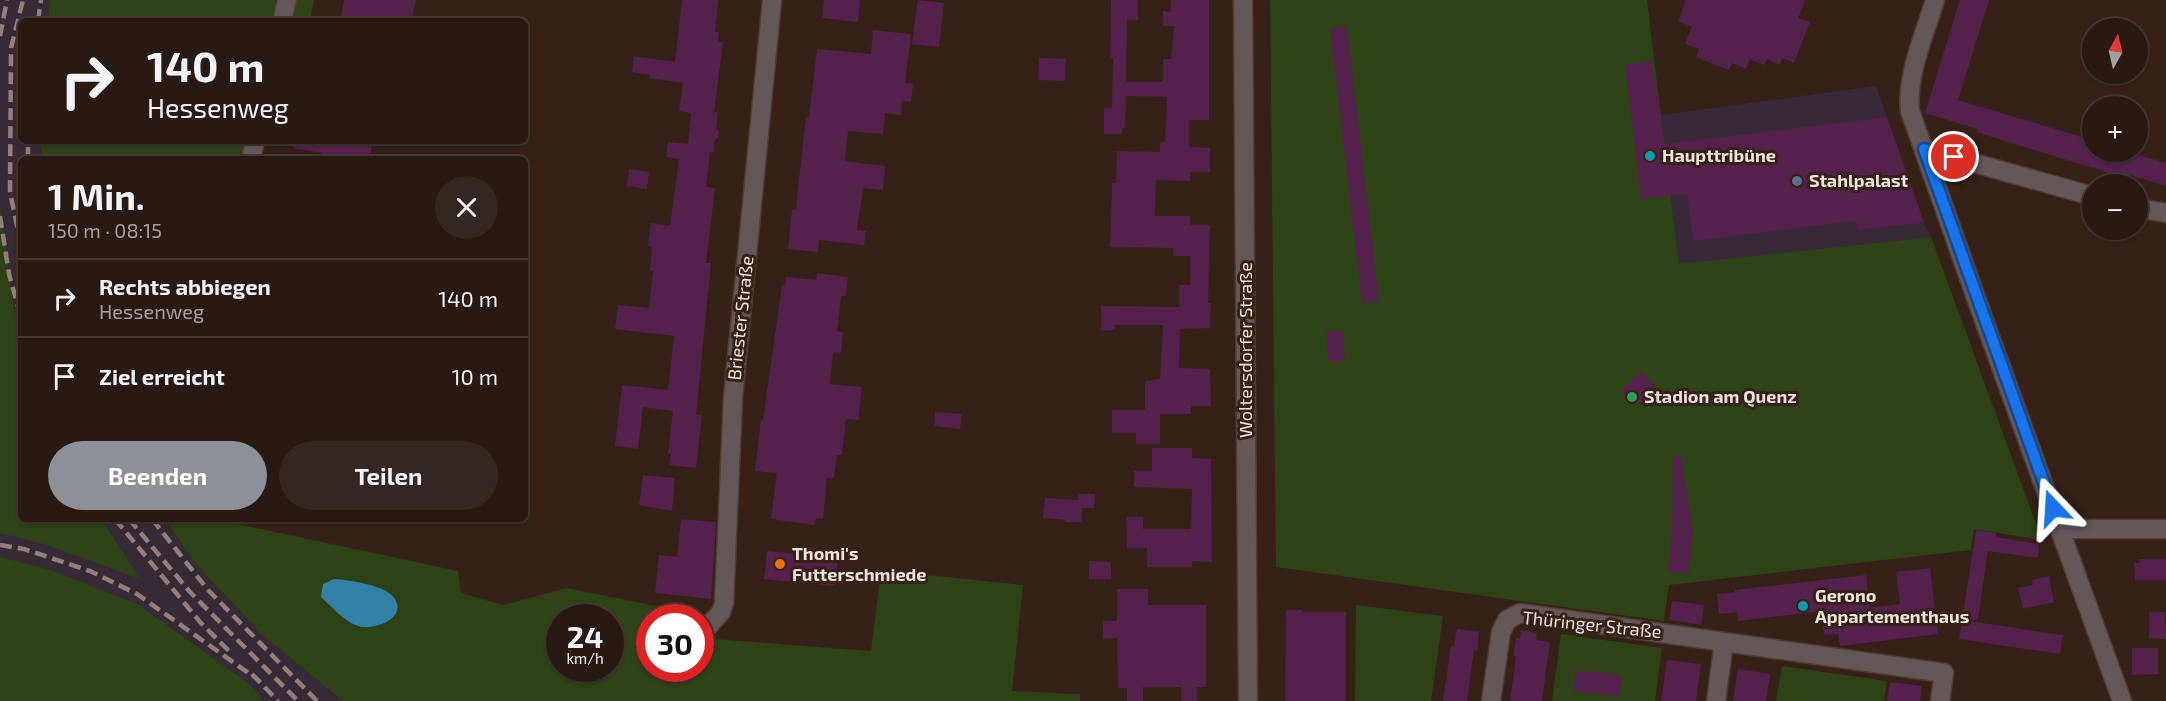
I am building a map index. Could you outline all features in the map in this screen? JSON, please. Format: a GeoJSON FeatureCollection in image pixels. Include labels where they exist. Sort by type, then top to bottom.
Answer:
{"type":"FeatureCollection","features":[{"type":"Feature","properties":{"kind":"street"},"geometry":{"type":"LineString","coordinates":[[283,18],[287,0]]}},
{"type":"Feature","properties":{"kind":"street","name":"Briester Straße"},"geometry":{"type":"LineString","coordinates":[[714,620],[721,612],[724,603],[734,398],[772,0]]}},
{"type":"Feature","properties":{"kind":"street","name":"Woltersdorfer Straße"},"geometry":{"type":"LineString","coordinates":[[1243,0],[1248,701]]}},
{"type":"Feature","properties":{"kind":"street"},"geometry":{"type":"LineString","coordinates":[[1935,0],[1911,83],[1910,111],[2122,701]]}},
{"type":"Feature","properties":{"kind":"street"},"geometry":{"type":"LineString","coordinates":[[1924,149],[2082,193]]}},
{"type":"Feature","properties":{"kind":"street"},"geometry":{"type":"LineString","coordinates":[[2148,210],[2166,213]]}},
{"type":"Feature","properties":{"kind":"street"},"geometry":{"type":"LineString","coordinates":[[2060,529],[2166,529]]}},
{"type":"Feature","properties":{"kind":"street","name":"Thüringer Straße"},"geometry":{"type":"LineString","coordinates":[[1491,701],[1501,633],[1508,620],[1520,613],[1944,673],[1940,701]]}},
{"type":"Feature","properties":{"kind":"street"},"geometry":{"type":"LineString","coordinates":[[1716,701],[1724,642]]}},
{"type":"Feature","properties":{"kind":"shaded area"},"geometry":{"type":"Polygon","coordinates":[[[0,0],[50,0],[48,18],[18,18],[18,144],[40,144],[42,156],[18,156],[18,522],[167,522],[195,563],[262,635],[343,701],[0,701],[0,0]]]}},
{"type":"Feature","properties":{"kind":"shaded area","name":"Stahlpalast"},"geometry":{"type":"Polygon","coordinates":[[[1876,86],[1923,222],[1931,237],[1679,265],[1661,115],[1876,86]]]}},
{"type":"Feature","properties":{"kind":"green space"},"geometry":{"type":"Polygon","coordinates":[[[50,0],[277,0],[273,18],[48,18],[50,0]]]}},
{"type":"Feature","properties":{"kind":"green space"},"geometry":{"type":"Polygon","coordinates":[[[293,0],[314,0],[311,18],[289,18],[293,0]]]}},
{"type":"Feature","properties":{"kind":"green space","name":"Stadion am Quenz"},"geometry":{"type":"Polygon","coordinates":[[[1270,0],[1647,0],[1679,264],[1931,237],[2042,540],[1974,529],[1971,550],[1669,585],[1664,621],[1276,567],[1270,0]]]}},
{"type":"Feature","properties":{"kind":"green space"},"geometry":{"type":"Polygon","coordinates":[[[40,144],[245,144],[243,156],[42,156],[40,144]]]}},
{"type":"Feature","properties":{"kind":"green space"},"geometry":{"type":"Polygon","coordinates":[[[0,205],[14,310],[18,322],[18,522],[103,522],[140,579],[44,544],[0,533],[0,205]]]}},
{"type":"Feature","properties":{"kind":"green space"},"geometry":{"type":"Polygon","coordinates":[[[167,522],[233,522],[458,571],[461,593],[503,605],[567,588],[646,604],[636,604],[636,682],[714,682],[714,639],[871,651],[881,570],[1023,585],[1012,691],[1080,694],[1080,701],[343,701],[262,635],[195,563],[167,522]]]}},
{"type":"Feature","properties":{"kind":"green space"},"geometry":{"type":"Polygon","coordinates":[[[0,557],[50,570],[137,604],[249,684],[263,701],[0,701],[0,557]]]}},
{"type":"Feature","properties":{"kind":"green space"},"geometry":{"type":"Polygon","coordinates":[[[1356,605],[1443,616],[1431,701],[1355,701],[1356,605]]]}},
{"type":"Feature","properties":{"kind":"green space"},"geometry":{"type":"Polygon","coordinates":[[[1561,634],[1662,648],[1655,701],[1552,701],[1561,634]]]}},
{"type":"Feature","properties":{"kind":"green space"},"geometry":{"type":"Polygon","coordinates":[[[1782,666],[1887,681],[1884,701],[1776,701],[1782,666]]]}},
{"type":"Feature","properties":{"kind":"water"},"geometry":{"type":"Polygon","coordinates":[[[334,579],[367,584],[391,594],[397,606],[393,618],[372,627],[358,626],[348,621],[321,597],[323,584],[334,579]]]}},
{"type":"Feature","properties":{"kind":"building"},"geometry":{"type":"Polygon","coordinates":[[[344,0],[416,0],[412,18],[341,18],[344,0]]]}},
{"type":"Feature","properties":{"kind":"building"},"geometry":{"type":"Polygon","coordinates":[[[682,0],[718,0],[715,32],[719,32],[718,42],[723,42],[714,112],[718,112],[716,129],[719,132],[715,140],[714,152],[710,152],[706,187],[715,188],[706,263],[711,263],[696,414],[702,415],[696,468],[669,465],[671,454],[668,453],[673,411],[643,407],[638,449],[615,446],[622,385],[668,390],[674,336],[615,329],[618,305],[649,308],[653,271],[650,271],[652,247],[648,246],[651,223],[670,226],[679,159],[666,157],[668,142],[688,144],[691,113],[679,111],[683,83],[649,78],[650,75],[632,72],[634,56],[675,62],[682,0]]]}},
{"type":"Feature","properties":{"kind":"building"},"geometry":{"type":"Polygon","coordinates":[[[824,0],[860,0],[858,22],[822,18],[824,0]]]}},
{"type":"Feature","properties":{"kind":"building"},"geometry":{"type":"Polygon","coordinates":[[[918,0],[944,3],[939,47],[912,44],[918,0]]]}},
{"type":"Feature","properties":{"kind":"building"},"geometry":{"type":"Polygon","coordinates":[[[1111,0],[1138,0],[1138,20],[1127,20],[1126,82],[1163,82],[1163,59],[1171,59],[1174,26],[1163,26],[1163,11],[1170,12],[1171,0],[1209,0],[1209,120],[1189,120],[1189,147],[1210,148],[1210,172],[1190,172],[1190,181],[1156,180],[1155,216],[1190,216],[1190,225],[1210,225],[1208,303],[1211,303],[1210,328],[1180,329],[1179,368],[1210,369],[1211,406],[1191,406],[1191,414],[1160,414],[1160,444],[1136,444],[1136,433],[1112,433],[1112,410],[1145,410],[1145,381],[1160,379],[1163,325],[1115,325],[1115,330],[1101,331],[1101,306],[1179,307],[1179,285],[1190,285],[1190,256],[1173,256],[1173,248],[1110,247],[1112,183],[1116,183],[1117,151],[1160,152],[1160,142],[1165,142],[1167,97],[1126,96],[1125,128],[1122,128],[1122,134],[1104,134],[1104,108],[1112,108],[1111,0]]]}},
{"type":"Feature","properties":{"kind":"building"},"geometry":{"type":"Polygon","coordinates":[[[1686,0],[1805,0],[1798,18],[1810,22],[1794,63],[1782,58],[1780,65],[1767,59],[1764,65],[1750,59],[1746,69],[1732,63],[1729,70],[1696,57],[1699,49],[1685,44],[1692,27],[1678,21],[1686,0]]]}},
{"type":"Feature","properties":{"kind":"building"},"geometry":{"type":"Polygon","coordinates":[[[1960,0],[1989,0],[1958,100],[2082,137],[2082,162],[2148,162],[2148,158],[2166,163],[2166,186],[2148,180],[2148,174],[2113,174],[1976,132],[1977,129],[1925,113],[1960,0]]]}},
{"type":"Feature","properties":{"kind":"building"},"geometry":{"type":"Polygon","coordinates":[[[1347,26],[1379,301],[1362,303],[1330,28],[1347,26]]]}},
{"type":"Feature","properties":{"kind":"building"},"geometry":{"type":"Polygon","coordinates":[[[873,30],[911,34],[905,83],[913,84],[911,102],[902,101],[901,115],[885,113],[883,134],[848,131],[845,161],[885,166],[883,190],[863,188],[857,230],[866,231],[864,245],[819,240],[818,252],[788,249],[792,210],[796,210],[806,117],[809,117],[817,49],[871,54],[873,30]]]}},
{"type":"Feature","properties":{"kind":"building"},"geometry":{"type":"Polygon","coordinates":[[[1039,58],[1066,59],[1065,81],[1038,80],[1039,58]]]}},
{"type":"Feature","properties":{"kind":"building","name":"Stahlpalast"},"geometry":{"type":"Polygon","coordinates":[[[1651,61],[1661,115],[1663,144],[1887,117],[1924,222],[1857,230],[1856,221],[1693,241],[1687,194],[1641,199],[1625,64],[1651,61]]]}},
{"type":"Feature","properties":{"kind":"building"},"geometry":{"type":"Polygon","coordinates":[[[295,144],[372,144],[370,156],[322,156],[322,153],[294,148],[295,144]]]}},
{"type":"Feature","properties":{"kind":"building"},"geometry":{"type":"Polygon","coordinates":[[[629,169],[649,172],[647,189],[627,186],[629,169]]]}},
{"type":"Feature","properties":{"kind":"building"},"geometry":{"type":"Polygon","coordinates":[[[817,273],[848,277],[846,296],[841,296],[837,331],[843,332],[841,353],[833,352],[830,384],[862,387],[858,420],[846,419],[842,455],[837,455],[834,478],[827,478],[823,519],[816,518],[815,525],[771,519],[777,473],[755,471],[782,285],[785,285],[786,277],[816,280],[817,273]]]}},
{"type":"Feature","properties":{"kind":"building"},"geometry":{"type":"Polygon","coordinates":[[[1342,330],[1345,360],[1329,362],[1326,332],[1342,330]]]}},
{"type":"Feature","properties":{"kind":"building"},"geometry":{"type":"Polygon","coordinates":[[[1641,371],[1656,387],[1636,406],[1621,391],[1641,371]]]}},
{"type":"Feature","properties":{"kind":"building"},"geometry":{"type":"Polygon","coordinates":[[[935,412],[962,414],[960,429],[934,426],[935,412]]]}},
{"type":"Feature","properties":{"kind":"building"},"geometry":{"type":"Polygon","coordinates":[[[1152,448],[1192,448],[1192,458],[1211,459],[1212,562],[1192,561],[1192,567],[1147,567],[1147,548],[1127,548],[1126,517],[1143,517],[1143,529],[1191,529],[1192,489],[1134,487],[1134,471],[1152,471],[1152,448]]]}},
{"type":"Feature","properties":{"kind":"building"},"geometry":{"type":"Polygon","coordinates":[[[1681,455],[1693,531],[1689,573],[1668,572],[1672,528],[1673,456],[1681,455]]]}},
{"type":"Feature","properties":{"kind":"building"},"geometry":{"type":"Polygon","coordinates":[[[643,475],[675,478],[672,511],[639,505],[643,475]]]}},
{"type":"Feature","properties":{"kind":"building"},"geometry":{"type":"Polygon","coordinates":[[[1078,494],[1095,494],[1094,508],[1082,508],[1082,522],[1043,518],[1045,498],[1078,500],[1078,494]]]}},
{"type":"Feature","properties":{"kind":"building"},"geometry":{"type":"Polygon","coordinates":[[[681,519],[716,522],[711,599],[655,593],[659,555],[677,557],[681,519]]]}},
{"type":"Feature","properties":{"kind":"building"},"geometry":{"type":"Polygon","coordinates":[[[1976,530],[1996,533],[1996,537],[2039,544],[2038,558],[1988,551],[1978,619],[1969,621],[2063,635],[2060,654],[1959,639],[1976,530]]]}},
{"type":"Feature","properties":{"kind":"building"},"geometry":{"type":"Polygon","coordinates":[[[806,547],[839,550],[835,586],[764,579],[767,551],[806,555],[806,547]]]}},
{"type":"Feature","properties":{"kind":"building"},"geometry":{"type":"Polygon","coordinates":[[[2139,559],[2166,559],[2166,580],[2135,580],[2134,563],[2139,563],[2139,559]]]}},
{"type":"Feature","properties":{"kind":"building"},"geometry":{"type":"Polygon","coordinates":[[[1089,561],[1111,562],[1111,579],[1089,579],[1089,561]]]}},
{"type":"Feature","properties":{"kind":"building","name":"Gerono Appartementhaus"},"geometry":{"type":"Polygon","coordinates":[[[1930,568],[1938,634],[1840,646],[1838,634],[1824,635],[1821,611],[1738,621],[1737,612],[1719,614],[1717,594],[1866,575],[1870,608],[1900,604],[1896,572],[1930,568]]]}},
{"type":"Feature","properties":{"kind":"building"},"geometry":{"type":"Polygon","coordinates":[[[2049,576],[2054,602],[2023,609],[2018,588],[2033,585],[2032,580],[2049,576]]]}},
{"type":"Feature","properties":{"kind":"building"},"geometry":{"type":"Polygon","coordinates":[[[1117,589],[1148,589],[1148,605],[1206,605],[1206,687],[1197,687],[1197,701],[1181,701],[1181,687],[1143,687],[1143,701],[1127,701],[1127,688],[1118,688],[1117,638],[1103,639],[1103,621],[1117,621],[1117,589]]]}},
{"type":"Feature","properties":{"kind":"building"},"geometry":{"type":"Polygon","coordinates":[[[1672,601],[1704,605],[1701,625],[1669,620],[1672,601]]]}},
{"type":"Feature","properties":{"kind":"building"},"geometry":{"type":"Polygon","coordinates":[[[1286,610],[1346,612],[1346,701],[1285,701],[1286,610]]]}},
{"type":"Feature","properties":{"kind":"building"},"geometry":{"type":"Polygon","coordinates":[[[2149,612],[2165,612],[2166,639],[2149,638],[2149,612]]]}},
{"type":"Feature","properties":{"kind":"building"},"geometry":{"type":"Polygon","coordinates":[[[1457,629],[1479,632],[1477,651],[1474,650],[1467,701],[1443,701],[1451,646],[1454,646],[1457,629]]]}},
{"type":"Feature","properties":{"kind":"building"},"geometry":{"type":"Polygon","coordinates":[[[1521,630],[1537,633],[1536,640],[1550,642],[1542,701],[1510,701],[1516,656],[1513,656],[1516,638],[1520,638],[1521,630]]]}},
{"type":"Feature","properties":{"kind":"building"},"geometry":{"type":"Polygon","coordinates":[[[2132,648],[2158,648],[2158,674],[2132,675],[2132,648]]]}},
{"type":"Feature","properties":{"kind":"building"},"geometry":{"type":"Polygon","coordinates":[[[1667,660],[1701,664],[1696,701],[1661,701],[1667,660]]]}},
{"type":"Feature","properties":{"kind":"building"},"geometry":{"type":"Polygon","coordinates":[[[1738,669],[1770,674],[1766,701],[1733,701],[1738,669]]]}},
{"type":"Feature","properties":{"kind":"building"},"geometry":{"type":"Polygon","coordinates":[[[1576,670],[1621,675],[1620,697],[1573,691],[1576,670]]]}},
{"type":"Feature","properties":{"kind":"building"},"geometry":{"type":"Polygon","coordinates":[[[1890,682],[1922,686],[1920,701],[1887,701],[1890,682]]]}},
{"type":"Feature","properties":{"kind":"railway"},"geometry":{"type":"LineString","coordinates":[[0,36],[7,0]]}},
{"type":"Feature","properties":{"kind":"railway"},"geometry":{"type":"LineString","coordinates":[[18,18],[23,0]]}},
{"type":"Feature","properties":{"kind":"railway"},"geometry":{"type":"LineString","coordinates":[[38,18],[41,0]]}},
{"type":"Feature","properties":{"kind":"railway"},"geometry":{"type":"LineString","coordinates":[[18,20],[11,48],[10,192],[18,231]]}},
{"type":"Feature","properties":{"kind":"railway"},"geometry":{"type":"LineString","coordinates":[[28,144],[28,156]]}},
{"type":"Feature","properties":{"kind":"railway"},"geometry":{"type":"LineString","coordinates":[[0,216],[9,274],[18,306]]}},
{"type":"Feature","properties":{"kind":"railway"},"geometry":{"type":"LineString","coordinates":[[117,522],[200,622],[231,653]]}},
{"type":"Feature","properties":{"kind":"railway"},"geometry":{"type":"LineString","coordinates":[[132,522],[190,592],[298,701]]}},
{"type":"Feature","properties":{"kind":"railway"},"geometry":{"type":"LineString","coordinates":[[154,522],[208,590],[317,701]]}},
{"type":"Feature","properties":{"kind":"railway"},"geometry":{"type":"LineString","coordinates":[[0,545],[24,549],[90,571],[137,594],[257,679]]}},
{"type":"Feature","properties":{"kind":"railway"},"geometry":{"type":"LineString","coordinates":[[252,674],[278,701]]}},
{"type":"Feature","properties":{"kind":"place","name":"Haupttribüne"},"geometry":{"type":"Point","coordinates":[1650,156]}},
{"type":"Feature","properties":{"kind":"place","name":"Stahlpalast"},"geometry":{"type":"Point","coordinates":[1797,181]}},
{"type":"Feature","properties":{"kind":"place","name":"Stadion am Quenz"},"geometry":{"type":"Point","coordinates":[1632,397]}},
{"type":"Feature","properties":{"kind":"place","name":"Thomi's Futterschmiede"},"geometry":{"type":"Point","coordinates":[780,564]}},
{"type":"Feature","properties":{"kind":"place","name":"Gerono Appartementhaus"},"geometry":{"type":"Point","coordinates":[1803,606]}},
{"type":"Feature","properties":{"kind":"route"},"geometry":{"type":"LineString","coordinates":[[1954,157],[1924,149],[2053,508]]}}]}
